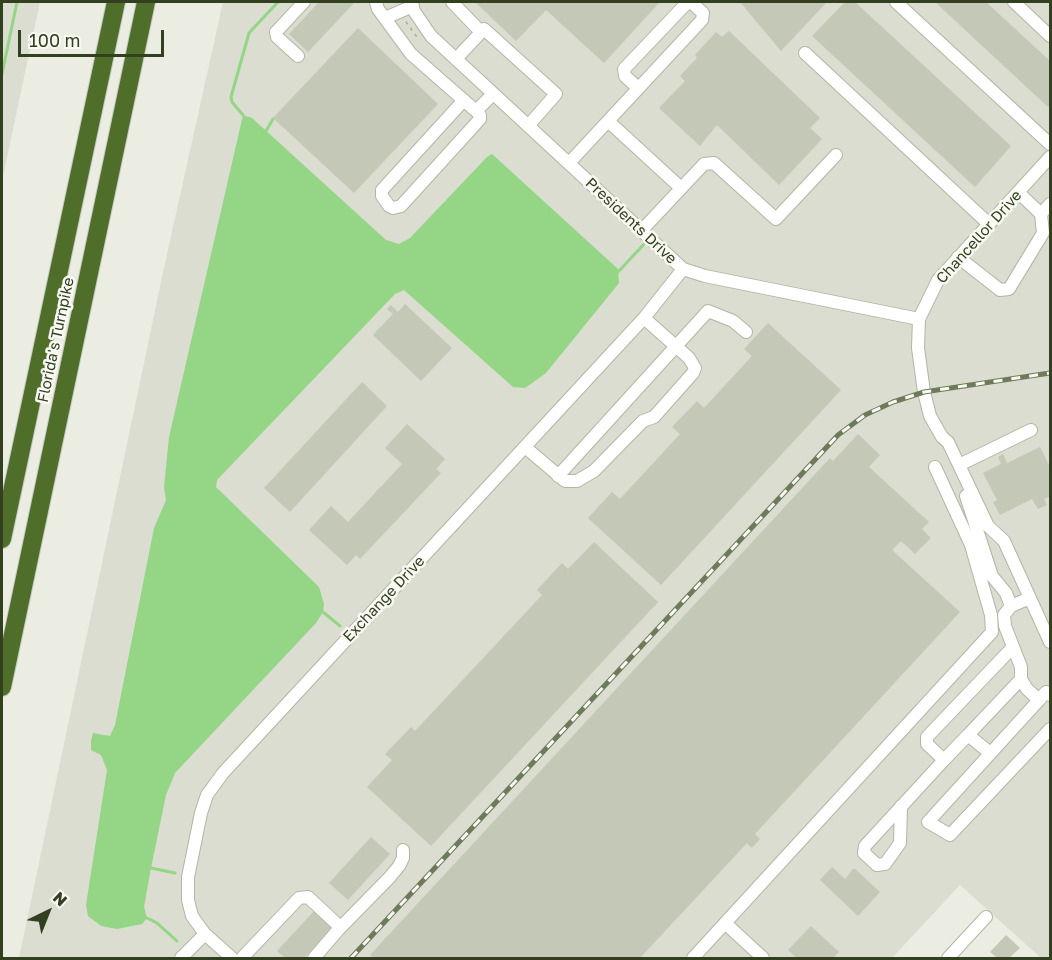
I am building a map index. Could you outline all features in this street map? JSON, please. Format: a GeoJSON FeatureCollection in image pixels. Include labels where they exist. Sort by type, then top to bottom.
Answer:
{"type":"FeatureCollection","features":[{"type":"Feature","properties":{"kind":"highway","name":"Florida's Turnpike"},"geometry":{"type":"LineString","coordinates":[[2,539],[116,2]]}},
{"type":"Feature","properties":{"kind":"highway","name":"Florida's Turnpike"},"geometry":{"type":"LineString","coordinates":[[2,687],[146,2]]}},
{"type":"Feature","properties":{"kind":"street"},"geometry":{"type":"LineString","coordinates":[[298,56],[277,37],[276,32],[304,2]]}},
{"type":"Feature","properties":{"kind":"street"},"geometry":{"type":"LineString","coordinates":[[376,2],[378,9],[411,54],[464,100],[480,115],[480,119],[401,206],[393,208],[389,206],[382,196],[382,190],[464,100]]}},
{"type":"Feature","properties":{"kind":"street"},"geometry":{"type":"LineString","coordinates":[[452,2],[481,32]]}},
{"type":"Feature","properties":{"kind":"street"},"geometry":{"type":"LineString","coordinates":[[569,163],[702,20],[703,13],[691,2],[685,5],[624,69],[625,76],[638,88]]}},
{"type":"Feature","properties":{"kind":"street"},"geometry":{"type":"LineString","coordinates":[[896,2],[1050,144]]}},
{"type":"Feature","properties":{"kind":"street"},"geometry":{"type":"LineString","coordinates":[[1014,2],[1050,36]]}},
{"type":"Feature","properties":{"kind":"street"},"geometry":{"type":"LineString","coordinates":[[385,18],[412,4]]}},
{"type":"Feature","properties":{"kind":"street","name":"Presidents Drive"},"geometry":{"type":"LineString","coordinates":[[412,4],[431,36],[683,269],[705,276],[919,319]]}},
{"type":"Feature","properties":{"kind":"street"},"geometry":{"type":"LineString","coordinates":[[456,59],[484,29],[556,94],[528,126]]}},
{"type":"Feature","properties":{"kind":"street"},"geometry":{"type":"LineString","coordinates":[[806,53],[989,224]]}},
{"type":"Feature","properties":{"kind":"street"},"geometry":{"type":"LineString","coordinates":[[476,111],[493,94]]}},
{"type":"Feature","properties":{"kind":"street"},"geometry":{"type":"LineString","coordinates":[[608,121],[681,188]]}},
{"type":"Feature","properties":{"kind":"street"},"geometry":{"type":"LineString","coordinates":[[642,230],[704,164],[714,163],[776,219],[836,155]]}},
{"type":"Feature","properties":{"kind":"street","name":"Chancellor Drive"},"geometry":{"type":"LineString","coordinates":[[940,433],[930,416],[924,392],[918,348],[919,319],[938,280],[1050,157]]}},
{"type":"Feature","properties":{"kind":"street"},"geometry":{"type":"LineString","coordinates":[[958,257],[1000,290],[1009,289],[1043,233],[1041,214],[1018,192]]}},
{"type":"Feature","properties":{"kind":"street"},"geometry":{"type":"LineString","coordinates":[[1041,214],[1050,204]]}},
{"type":"Feature","properties":{"kind":"street","name":"Exchange Drive"},"geometry":{"type":"LineString","coordinates":[[232,958],[205,934],[192,916],[188,900],[188,877],[207,795],[223,773],[644,318],[683,269]]}},
{"type":"Feature","properties":{"kind":"street"},"geometry":{"type":"LineString","coordinates":[[558,476],[708,311],[733,321],[746,332]]}},
{"type":"Feature","properties":{"kind":"street"},"geometry":{"type":"LineString","coordinates":[[525,447],[565,481],[578,481],[594,471],[644,420],[654,417],[695,368],[689,358],[644,318]]}},
{"type":"Feature","properties":{"kind":"street"},"geometry":{"type":"LineString","coordinates":[[959,465],[1031,430]]}},
{"type":"Feature","properties":{"kind":"street"},"geometry":{"type":"LineString","coordinates":[[940,433],[948,442],[988,526],[1004,541],[1050,642]]}},
{"type":"Feature","properties":{"kind":"street"},"geometry":{"type":"LineString","coordinates":[[940,433],[942,444],[965,490],[975,528],[992,576],[1006,593],[1011,606]]}},
{"type":"Feature","properties":{"kind":"street"},"geometry":{"type":"LineString","coordinates":[[693,958],[992,632],[991,615],[971,545],[934,467]]}},
{"type":"Feature","properties":{"kind":"street"},"geometry":{"type":"LineString","coordinates":[[1030,598],[1011,606],[1004,615],[1005,626],[1020,667],[1021,679],[1028,689],[1045,698],[990,753],[928,822],[950,835],[1050,729]]}},
{"type":"Feature","properties":{"kind":"street"},"geometry":{"type":"LineString","coordinates":[[944,760],[927,744],[927,737],[1013,647]]}},
{"type":"Feature","properties":{"kind":"street"},"geometry":{"type":"LineString","coordinates":[[901,806],[1021,679]]}},
{"type":"Feature","properties":{"kind":"street"},"geometry":{"type":"LineString","coordinates":[[968,735],[990,753]]}},
{"type":"Feature","properties":{"kind":"street"},"geometry":{"type":"LineString","coordinates":[[314,958],[339,929],[390,878],[403,858],[403,850]]}},
{"type":"Feature","properties":{"kind":"street"},"geometry":{"type":"LineString","coordinates":[[242,958],[299,898],[308,897],[338,925],[339,929]]}},
{"type":"Feature","properties":{"kind":"street"},"geometry":{"type":"LineString","coordinates":[[948,958],[986,917]]}},
{"type":"Feature","properties":{"kind":"street"},"geometry":{"type":"LineString","coordinates":[[725,923],[763,958]]}},
{"type":"Feature","properties":{"kind":"street"},"geometry":{"type":"LineString","coordinates":[[182,958],[205,934]]}},
{"type":"Feature","properties":{"kind":"shaded area"},"geometry":{"type":"Polygon","coordinates":[[[2,2],[40,2],[2,181],[2,2]]]}},
{"type":"Feature","properties":{"kind":"shaded area"},"geometry":{"type":"Polygon","coordinates":[[[223,2],[1050,2],[1050,958],[1041,958],[960,885],[892,958],[19,958],[165,263],[223,2]]]}},
{"type":"Feature","properties":{"kind":"shaded area"},"geometry":{"type":"Polygon","coordinates":[[[243,115],[252,118],[386,240],[399,244],[410,238],[492,154],[618,269],[619,283],[546,373],[525,388],[513,387],[404,290],[395,294],[217,480],[216,487],[319,587],[324,604],[323,612],[316,623],[175,773],[166,795],[151,868],[144,907],[147,918],[142,924],[117,929],[101,926],[88,916],[86,905],[107,770],[101,755],[91,750],[91,741],[93,733],[110,736],[115,725],[154,528],[166,500],[164,487],[169,437],[243,115]]]}},
{"type":"Feature","properties":{"kind":"building"},"geometry":{"type":"Polygon","coordinates":[[[319,2],[355,2],[308,52],[289,34],[319,2]]]}},
{"type":"Feature","properties":{"kind":"building"},"geometry":{"type":"Polygon","coordinates":[[[475,2],[660,2],[604,63],[546,10],[516,41],[475,2]]]}},
{"type":"Feature","properties":{"kind":"building"},"geometry":{"type":"Polygon","coordinates":[[[740,2],[827,2],[781,51],[740,2]]]}},
{"type":"Feature","properties":{"kind":"building"},"geometry":{"type":"Polygon","coordinates":[[[845,2],[855,2],[1011,146],[975,187],[812,36],[845,2]]]}},
{"type":"Feature","properties":{"kind":"building"},"geometry":{"type":"Polygon","coordinates":[[[935,2],[986,2],[1050,61],[1050,104],[1048,107],[935,2]]]}},
{"type":"Feature","properties":{"kind":"building"},"geometry":{"type":"Polygon","coordinates":[[[358,28],[438,104],[354,193],[273,118],[358,28]]]}},
{"type":"Feature","properties":{"kind":"building"},"geometry":{"type":"Polygon","coordinates":[[[729,31],[820,118],[810,128],[822,139],[779,185],[717,125],[700,146],[659,108],[685,81],[680,76],[697,58],[695,55],[716,32],[722,37],[729,31]]]}},
{"type":"Feature","properties":{"kind":"building"},"geometry":{"type":"Polygon","coordinates":[[[405,304],[452,348],[421,381],[373,335],[393,314],[387,309],[391,305],[398,312],[405,304]]]}},
{"type":"Feature","properties":{"kind":"building"},"geometry":{"type":"Polygon","coordinates":[[[768,323],[841,390],[661,585],[588,518],[612,492],[620,499],[680,434],[672,427],[697,401],[704,408],[752,356],[744,349],[768,323]]]}},
{"type":"Feature","properties":{"kind":"building"},"geometry":{"type":"Polygon","coordinates":[[[362,382],[387,406],[290,512],[264,488],[362,382]]]}},
{"type":"Feature","properties":{"kind":"building"},"geometry":{"type":"Polygon","coordinates":[[[407,424],[445,459],[436,469],[441,473],[360,559],[356,555],[347,565],[309,530],[331,506],[348,522],[402,464],[385,448],[407,424]]]}},
{"type":"Feature","properties":{"kind":"building"},"geometry":{"type":"Polygon","coordinates":[[[858,434],[880,455],[869,467],[929,522],[922,529],[931,538],[915,554],[901,541],[892,550],[960,612],[755,834],[760,839],[752,848],[747,843],[640,958],[374,958],[370,955],[830,458],[833,461],[858,434]]]}},
{"type":"Feature","properties":{"kind":"building"},"geometry":{"type":"Polygon","coordinates":[[[1040,447],[1050,467],[1050,496],[1044,499],[1047,505],[1038,509],[1032,499],[1000,515],[993,502],[997,500],[983,473],[1001,464],[998,457],[1003,454],[1007,463],[1040,447]]]}},
{"type":"Feature","properties":{"kind":"building"},"geometry":{"type":"Polygon","coordinates":[[[594,542],[658,602],[431,846],[367,787],[392,760],[385,754],[411,727],[415,731],[542,595],[537,590],[562,563],[568,569],[594,542]]]}},
{"type":"Feature","properties":{"kind":"building"},"geometry":{"type":"Polygon","coordinates":[[[371,837],[390,854],[348,900],[329,883],[371,837]]]}},
{"type":"Feature","properties":{"kind":"building"},"geometry":{"type":"Polygon","coordinates":[[[832,867],[845,879],[854,868],[880,892],[858,916],[820,880],[832,867]]]}},
{"type":"Feature","properties":{"kind":"building"},"geometry":{"type":"Polygon","coordinates":[[[315,910],[333,927],[304,958],[285,958],[277,951],[315,910]]]}},
{"type":"Feature","properties":{"kind":"building"},"geometry":{"type":"Polygon","coordinates":[[[811,926],[839,952],[833,958],[797,958],[788,950],[811,926]]]}},
{"type":"Feature","properties":{"kind":"building"},"geometry":{"type":"Polygon","coordinates":[[[1006,935],[1020,948],[1009,958],[997,958],[990,952],[1006,935]]]}},
{"type":"Feature","properties":{"kind":"waterway"},"geometry":{"type":"LineString","coordinates":[[2,74],[17,2]]}},
{"type":"Feature","properties":{"kind":"waterway"},"geometry":{"type":"LineString","coordinates":[[243,115],[232,102],[231,97],[249,33],[278,2]]}},
{"type":"Feature","properties":{"kind":"waterway"},"geometry":{"type":"LineString","coordinates":[[266,131],[273,119]]}},
{"type":"Feature","properties":{"kind":"waterway"},"geometry":{"type":"LineString","coordinates":[[618,272],[646,242]]}},
{"type":"Feature","properties":{"kind":"waterway"},"geometry":{"type":"LineString","coordinates":[[323,612],[340,626]]}},
{"type":"Feature","properties":{"kind":"waterway"},"geometry":{"type":"LineString","coordinates":[[151,868],[175,873]]}},
{"type":"Feature","properties":{"kind":"waterway"},"geometry":{"type":"LineString","coordinates":[[147,918],[157,923],[177,941]]}},
{"type":"Feature","properties":{"kind":"railway"},"geometry":{"type":"LineString","coordinates":[[351,958],[838,435],[865,415],[893,402],[924,392],[1050,373]]}}]}
